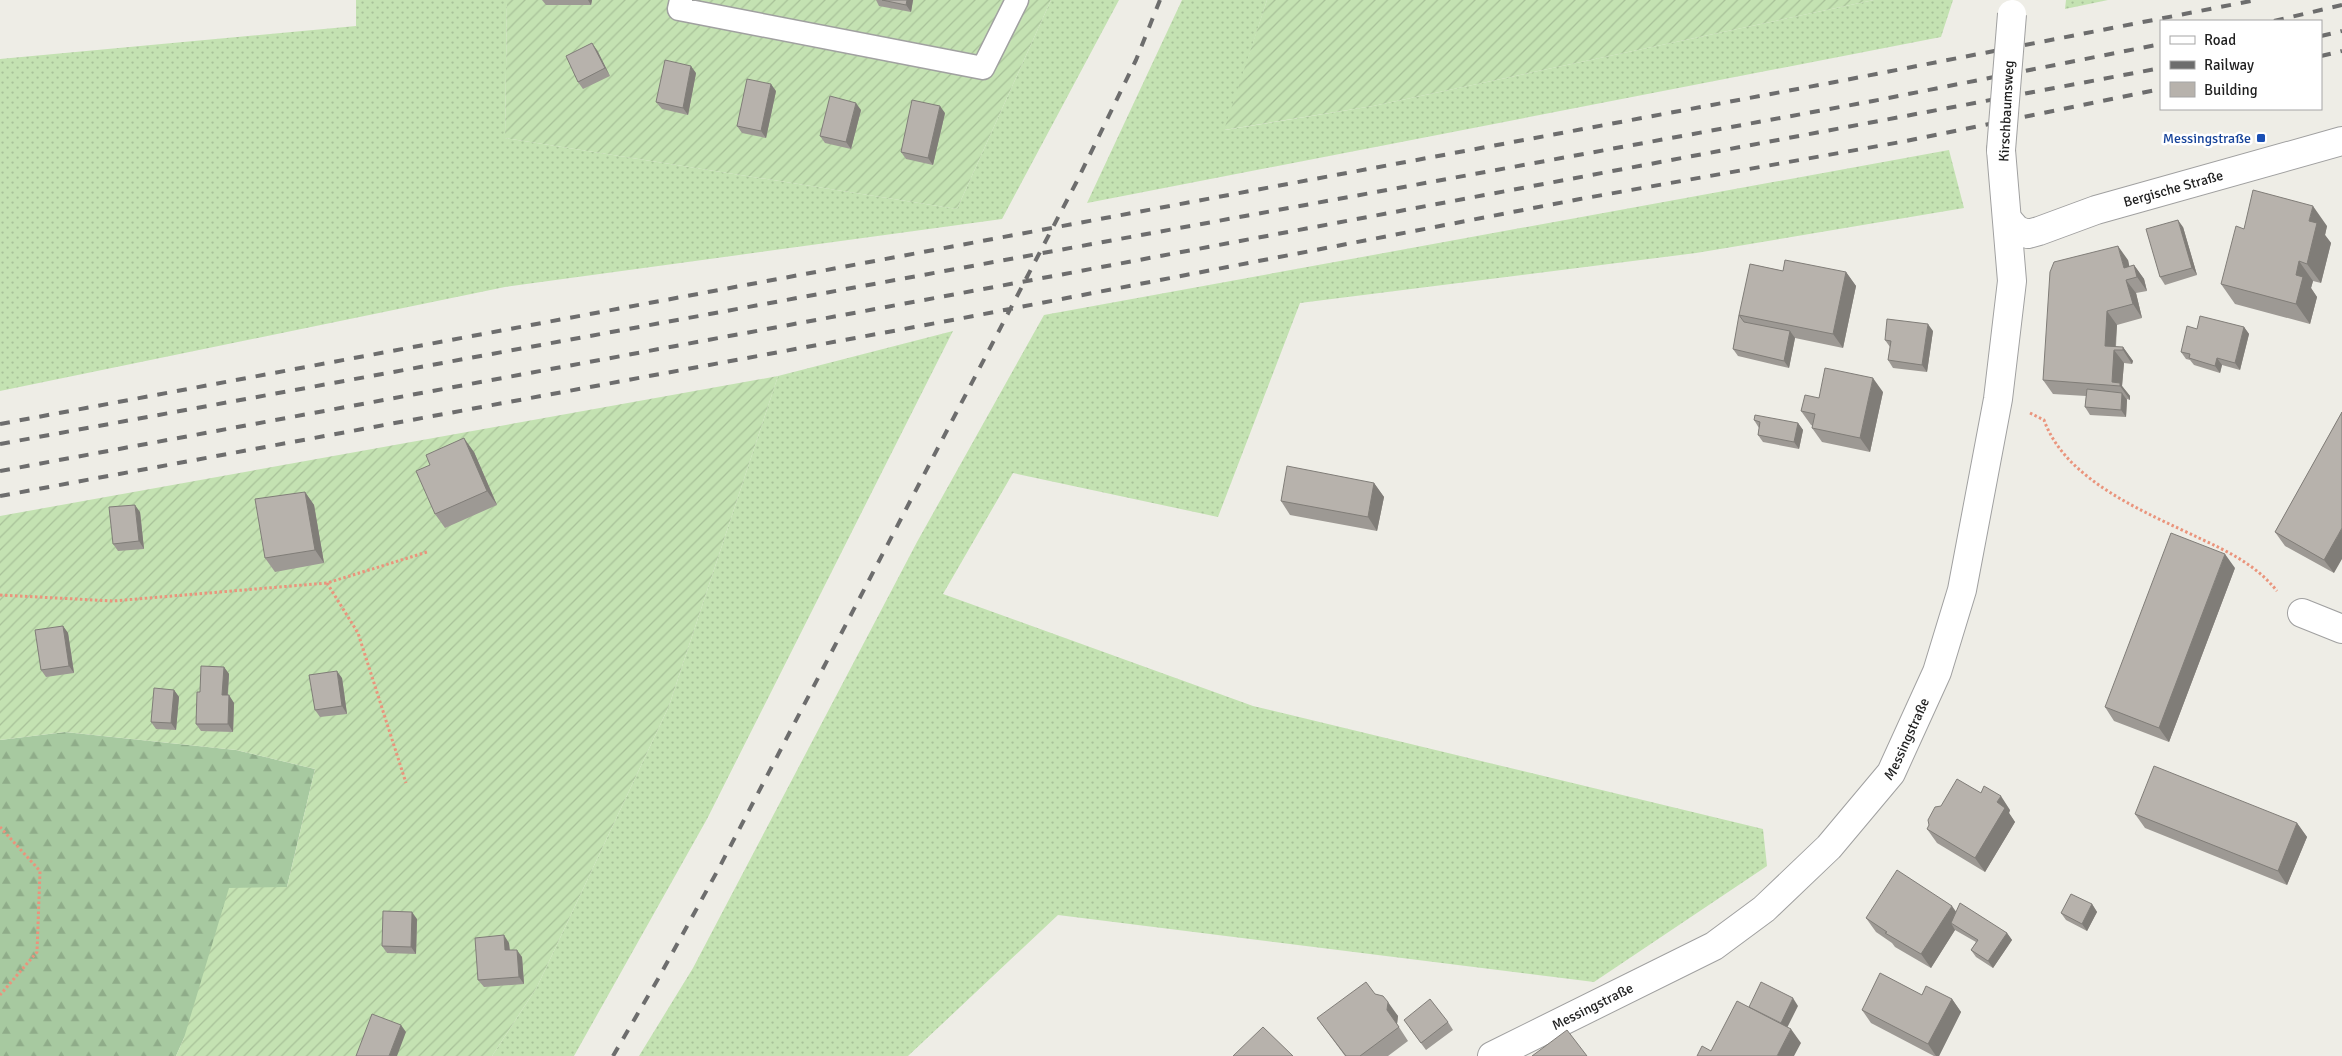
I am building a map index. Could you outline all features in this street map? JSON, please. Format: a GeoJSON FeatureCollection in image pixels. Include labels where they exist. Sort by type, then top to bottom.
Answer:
{"type":"FeatureCollection","features":[{"type":"Feature","properties":{"kind":"street","name":"Kirschbaumsweg"},"geometry":{"type":"LineString","coordinates":[[2009,222],[2001,150],[2012,7]]}},
{"type":"Feature","properties":{"kind":"street","name":"Bergische Straße"},"geometry":{"type":"LineString","coordinates":[[2009,222],[2017,230],[2028,234],[2096,210],[2268,163],[2342,140]]}},
{"type":"Feature","properties":{"kind":"street","name":"Messingstraße"},"geometry":{"type":"LineString","coordinates":[[1492,1056],[1714,946],[1764,909],[1829,847],[1891,773],[1937,672],[1962,590],[1998,399],[2012,281],[2009,222]]}},
{"type":"Feature","properties":{"kind":"street"},"geometry":{"type":"LineString","coordinates":[[2302,613],[2342,630]]}},
{"type":"Feature","properties":{"kind":"lane"},"geometry":{"type":"LineString","coordinates":[[681,0],[679,9],[983,68],[1017,0]]}},
{"type":"Feature","properties":{"kind":"path"},"geometry":{"type":"LineString","coordinates":[[2038,416],[2044,420],[2049,434],[2064,456],[2095,482],[2142,511],[2237,556],[2264,575],[2277,592],[2302,613]]}},
{"type":"Feature","properties":{"kind":"path"},"geometry":{"type":"LineString","coordinates":[[0,596],[113,600],[327,583],[427,552]]}},
{"type":"Feature","properties":{"kind":"path"},"geometry":{"type":"LineString","coordinates":[[327,583],[358,633],[406,783]]}},
{"type":"Feature","properties":{"kind":"path"},"geometry":{"type":"LineString","coordinates":[[0,827],[40,871],[37,952],[0,995]]}},
{"type":"Feature","properties":{"kind":"green space"},"geometry":{"type":"Polygon","coordinates":[[[356,0],[507,0],[505,138],[957,209],[1051,0],[1119,0],[1002,219],[505,287],[0,391],[0,59],[356,26],[356,0]]]}},
{"type":"Feature","properties":{"kind":"green space"},"geometry":{"type":"Polygon","coordinates":[[[507,0],[1051,0],[957,209],[505,138],[507,0]]]}},
{"type":"Feature","properties":{"kind":"green space"},"geometry":{"type":"Polygon","coordinates":[[[1182,0],[1267,0],[1225,130],[1373,106],[1874,0],[1953,0],[1941,37],[1087,203],[1182,0]]]}},
{"type":"Feature","properties":{"kind":"green space"},"geometry":{"type":"Polygon","coordinates":[[[1267,0],[1874,0],[1373,106],[1224,130],[1267,0]]]}},
{"type":"Feature","properties":{"kind":"green space"},"geometry":{"type":"Polygon","coordinates":[[[2066,0],[2108,0],[2065,9],[2066,0]]]}},
{"type":"Feature","properties":{"kind":"green space"},"geometry":{"type":"Polygon","coordinates":[[[1949,150],[1964,208],[1696,253],[1300,303],[1218,517],[1013,473],[943,594],[1253,706],[1763,829],[1767,866],[1594,982],[1058,915],[908,1056],[639,1056],[693,968],[917,542],[1044,315],[1949,150]]]}},
{"type":"Feature","properties":{"kind":"green space"},"geometry":{"type":"Polygon","coordinates":[[[953,331],[707,819],[574,1056],[492,1056],[537,987],[669,706],[778,376],[953,331]]]}},
{"type":"Feature","properties":{"kind":"green space"},"geometry":{"type":"Polygon","coordinates":[[[778,376],[669,706],[537,987],[492,1056],[176,1056],[184,1038],[229,888],[287,887],[315,769],[236,750],[65,732],[0,740],[0,516],[778,376]]]}},
{"type":"Feature","properties":{"kind":"green space"},"geometry":{"type":"Polygon","coordinates":[[[65,732],[236,750],[315,769],[287,887],[184,1038],[176,1056],[0,1056],[0,740],[65,732]]]}},
{"type":"Feature","properties":{"kind":"building"},"geometry":{"type":"Polygon","coordinates":[[[882,0],[907,0],[906,5],[882,0]]]}},
{"type":"Feature","properties":{"kind":"building"},"geometry":{"type":"Polygon","coordinates":[[[592,43],[605,68],[578,82],[566,56],[592,43]]]}},
{"type":"Feature","properties":{"kind":"building"},"geometry":{"type":"Polygon","coordinates":[[[665,60],[691,66],[683,108],[656,102],[665,60]]]}},
{"type":"Feature","properties":{"kind":"building"},"geometry":{"type":"Polygon","coordinates":[[[747,79],[771,84],[761,131],[737,126],[747,79]]]}},
{"type":"Feature","properties":{"kind":"building"},"geometry":{"type":"Polygon","coordinates":[[[830,96],[856,103],[846,142],[820,136],[830,96]]]}},
{"type":"Feature","properties":{"kind":"building"},"geometry":{"type":"Polygon","coordinates":[[[912,100],[940,106],[928,158],[901,152],[912,100]]]}},
{"type":"Feature","properties":{"kind":"building"},"geometry":{"type":"Polygon","coordinates":[[[2253,190],[2313,206],[2309,221],[2317,223],[2307,264],[2299,261],[2296,275],[2303,277],[2296,304],[2221,284],[2236,226],[2244,229],[2253,190]]]}},
{"type":"Feature","properties":{"kind":"building"},"geometry":{"type":"Polygon","coordinates":[[[2178,220],[2192,268],[2160,277],[2146,229],[2178,220]]]}},
{"type":"Feature","properties":{"kind":"building"},"geometry":{"type":"Polygon","coordinates":[[[2118,246],[2124,268],[2134,265],[2137,277],[2126,280],[2133,304],[2107,311],[2105,346],[2123,347],[2123,350],[2114,350],[2112,382],[2120,383],[2120,386],[2043,380],[2050,272],[2054,262],[2118,246]]]}},
{"type":"Feature","properties":{"kind":"building"},"geometry":{"type":"Polygon","coordinates":[[[1785,260],[1846,272],[1833,334],[1739,315],[1750,264],[1783,271],[1785,260]]]}},
{"type":"Feature","properties":{"kind":"building"},"geometry":{"type":"Polygon","coordinates":[[[1739,315],[1744,322],[1790,331],[1784,361],[1733,349],[1739,315]]]}},
{"type":"Feature","properties":{"kind":"building"},"geometry":{"type":"Polygon","coordinates":[[[2200,316],[2244,327],[2235,363],[2217,358],[2215,366],[2189,358],[2190,354],[2181,352],[2187,326],[2197,329],[2200,316]]]}},
{"type":"Feature","properties":{"kind":"building"},"geometry":{"type":"Polygon","coordinates":[[[1887,319],[1928,324],[1922,365],[1888,360],[1891,341],[1885,340],[1887,319]]]}},
{"type":"Feature","properties":{"kind":"building"},"geometry":{"type":"Polygon","coordinates":[[[1825,368],[1873,378],[1860,438],[1812,428],[1815,414],[1801,411],[1805,395],[1819,398],[1825,368]]]}},
{"type":"Feature","properties":{"kind":"building"},"geometry":{"type":"Polygon","coordinates":[[[2087,389],[2122,393],[2121,410],[2085,407],[2087,389]]]}},
{"type":"Feature","properties":{"kind":"building"},"geometry":{"type":"Polygon","coordinates":[[[2342,412],[2342,528],[2324,560],[2275,532],[2342,412]]]}},
{"type":"Feature","properties":{"kind":"building"},"geometry":{"type":"Polygon","coordinates":[[[1755,415],[1798,423],[1794,442],[1758,435],[1760,422],[1754,420],[1755,415]]]}},
{"type":"Feature","properties":{"kind":"building"},"geometry":{"type":"Polygon","coordinates":[[[464,438],[487,491],[435,514],[416,471],[430,465],[426,455],[464,438]]]}},
{"type":"Feature","properties":{"kind":"building"},"geometry":{"type":"Polygon","coordinates":[[[1287,466],[1374,483],[1368,517],[1281,501],[1287,466]]]}},
{"type":"Feature","properties":{"kind":"building"},"geometry":{"type":"Polygon","coordinates":[[[305,492],[315,550],[265,558],[255,499],[305,492]]]}},
{"type":"Feature","properties":{"kind":"building"},"geometry":{"type":"Polygon","coordinates":[[[135,505],[139,541],[113,544],[109,507],[135,505]]]}},
{"type":"Feature","properties":{"kind":"building"},"geometry":{"type":"Polygon","coordinates":[[[2171,533],[2225,554],[2159,728],[2105,707],[2171,533]]]}},
{"type":"Feature","properties":{"kind":"building"},"geometry":{"type":"Polygon","coordinates":[[[63,626],[69,666],[41,670],[35,630],[63,626]]]}},
{"type":"Feature","properties":{"kind":"building"},"geometry":{"type":"Polygon","coordinates":[[[201,666],[224,667],[222,695],[229,695],[228,724],[196,724],[197,692],[200,692],[201,666]]]}},
{"type":"Feature","properties":{"kind":"building"},"geometry":{"type":"Polygon","coordinates":[[[337,671],[342,706],[315,710],[309,675],[337,671]]]}},
{"type":"Feature","properties":{"kind":"building"},"geometry":{"type":"Polygon","coordinates":[[[154,688],[174,690],[171,723],[151,722],[154,688]]]}},
{"type":"Feature","properties":{"kind":"building"},"geometry":{"type":"Polygon","coordinates":[[[2154,766],[2297,823],[2278,871],[2135,814],[2154,766]]]}},
{"type":"Feature","properties":{"kind":"building"},"geometry":{"type":"Polygon","coordinates":[[[1957,779],[1981,793],[1984,786],[2001,796],[1997,802],[2005,808],[1975,858],[1927,829],[1929,825],[1928,820],[1935,807],[1941,806],[1957,779]]]}},
{"type":"Feature","properties":{"kind":"building"},"geometry":{"type":"Polygon","coordinates":[[[1897,870],[1952,906],[1921,954],[1885,933],[1887,932],[1866,918],[1897,870]]]}},
{"type":"Feature","properties":{"kind":"building"},"geometry":{"type":"Polygon","coordinates":[[[2071,894],[2092,904],[2082,924],[2061,913],[2071,894]]]}},
{"type":"Feature","properties":{"kind":"building"},"geometry":{"type":"Polygon","coordinates":[[[1960,903],[2007,933],[1988,961],[1971,950],[1978,940],[1951,923],[1960,903]]]}},
{"type":"Feature","properties":{"kind":"building"},"geometry":{"type":"Polygon","coordinates":[[[383,911],[412,912],[411,947],[382,946],[383,911]]]}},
{"type":"Feature","properties":{"kind":"building"},"geometry":{"type":"Polygon","coordinates":[[[504,935],[505,950],[517,950],[519,977],[478,980],[475,938],[504,935]]]}},
{"type":"Feature","properties":{"kind":"building"},"geometry":{"type":"Polygon","coordinates":[[[1880,973],[1922,995],[1926,986],[1952,999],[1928,1044],[1862,1010],[1880,973]]]}},
{"type":"Feature","properties":{"kind":"building"},"geometry":{"type":"Polygon","coordinates":[[[1366,982],[1375,994],[1383,996],[1388,1002],[1387,1010],[1399,1027],[1360,1056],[1346,1056],[1317,1018],[1366,982]]]}},
{"type":"Feature","properties":{"kind":"building"},"geometry":{"type":"Polygon","coordinates":[[[1761,982],[1793,998],[1781,1023],[1749,1007],[1761,982]]]}},
{"type":"Feature","properties":{"kind":"building"},"geometry":{"type":"Polygon","coordinates":[[[1430,999],[1448,1022],[1421,1043],[1404,1020],[1430,999]]]}},
{"type":"Feature","properties":{"kind":"building"},"geometry":{"type":"Polygon","coordinates":[[[1737,1001],[1791,1029],[1777,1056],[1697,1056],[1702,1046],[1711,1051],[1737,1001]]]}},
{"type":"Feature","properties":{"kind":"building"},"geometry":{"type":"Polygon","coordinates":[[[372,1014],[401,1025],[389,1056],[356,1056],[372,1014]]]}},
{"type":"Feature","properties":{"kind":"building"},"geometry":{"type":"Polygon","coordinates":[[[1263,1027],[1293,1056],[1233,1056],[1263,1027]]]}},
{"type":"Feature","properties":{"kind":"building"},"geometry":{"type":"Polygon","coordinates":[[[1567,1030],[1587,1056],[1532,1056],[1567,1030]]]}},
{"type":"Feature","properties":{"kind":"railway"},"geometry":{"type":"LineString","coordinates":[[613,1056],[719,868],[1077,181],[1136,60],[1160,0]]}},
{"type":"Feature","properties":{"kind":"railway"},"geometry":{"type":"LineString","coordinates":[[0,424],[1835,82],[2256,0]]}},
{"type":"Feature","properties":{"kind":"railway"},"geometry":{"type":"LineString","coordinates":[[2278,20],[2342,5]]}},
{"type":"Feature","properties":{"kind":"railway"},"geometry":{"type":"LineString","coordinates":[[2322,36],[2342,31]]}},
{"type":"Feature","properties":{"kind":"railway"},"geometry":{"type":"LineString","coordinates":[[0,444],[1873,101],[2160,44]]}},
{"type":"Feature","properties":{"kind":"railway"},"geometry":{"type":"LineString","coordinates":[[2322,56],[2342,51]]}},
{"type":"Feature","properties":{"kind":"railway"},"geometry":{"type":"LineString","coordinates":[[0,471],[2160,68]]}},
{"type":"Feature","properties":{"kind":"railway"},"geometry":{"type":"LineString","coordinates":[[0,496],[958,319],[1580,199],[1901,142],[2160,89]]}},
{"type":"Feature","properties":{"kind":"place","name":"Messingstraße"},"geometry":{"type":"Point","coordinates":[2261,138]}}]}
